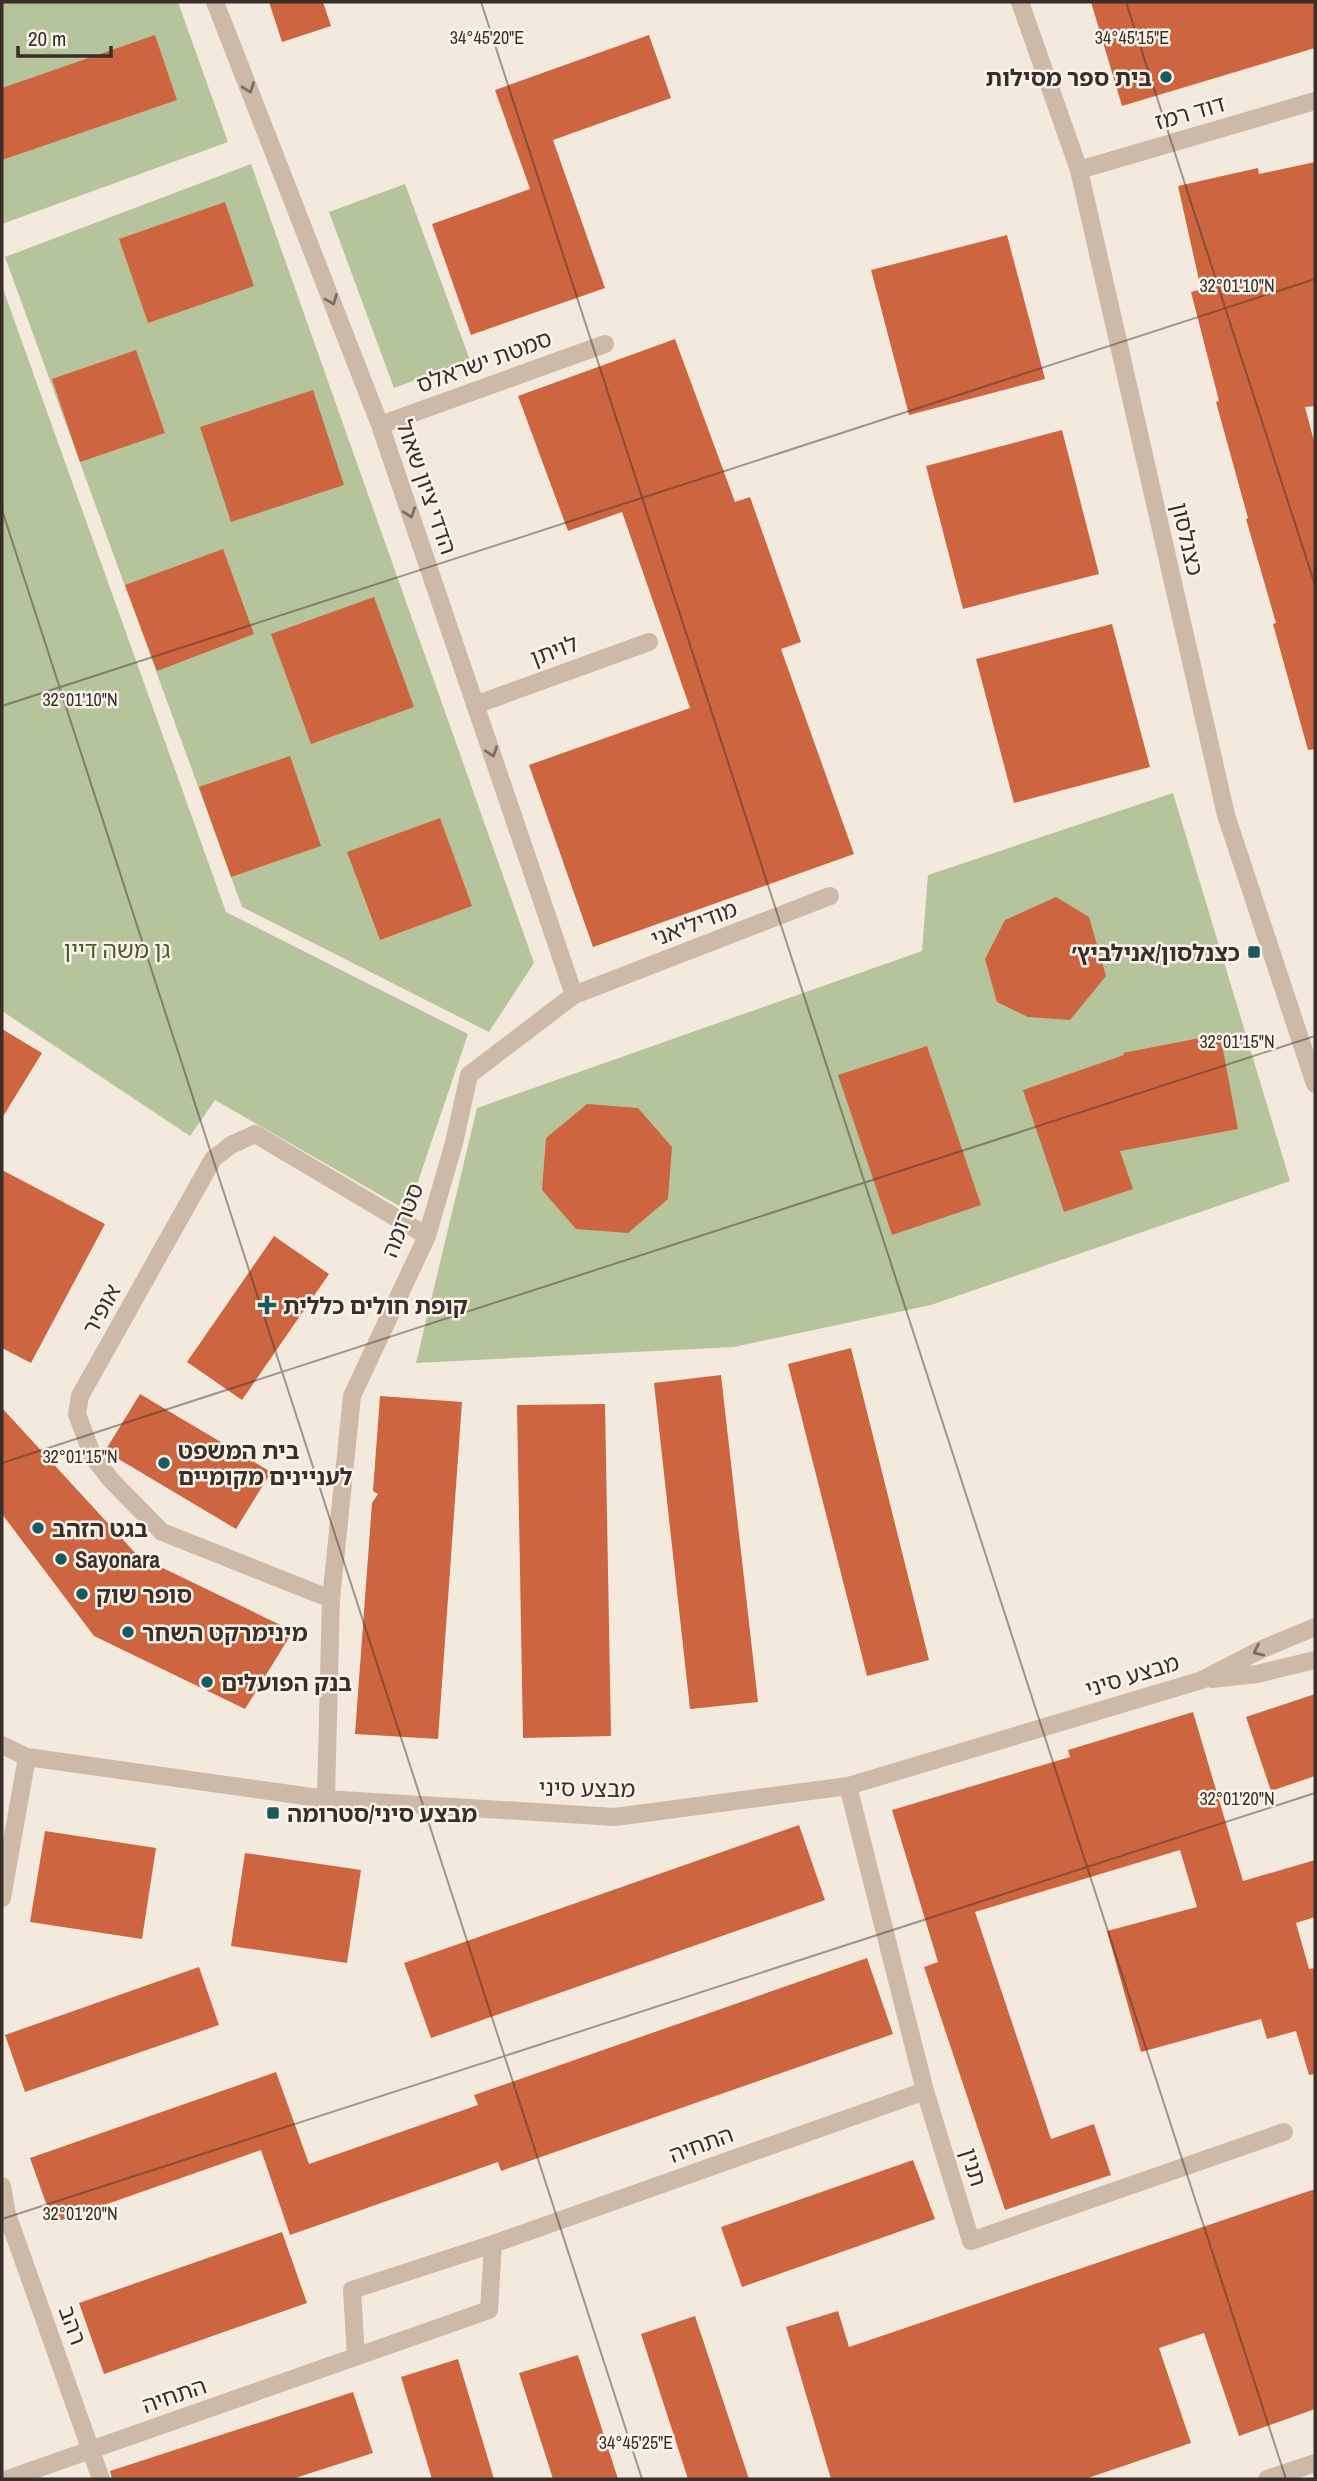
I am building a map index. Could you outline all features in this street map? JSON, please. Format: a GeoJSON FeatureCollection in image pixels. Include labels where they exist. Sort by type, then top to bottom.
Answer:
{"type":"FeatureCollection","features":[{"type":"Feature","properties":{"kind":"street","name":"הדדי ציון שאול"},"geometry":{"type":"LineString","coordinates":[[215,2],[380,425],[574,995]]}},
{"type":"Feature","properties":{"kind":"street","name":"כצנלסון"},"geometry":{"type":"LineString","coordinates":[[1020,2],[1079,170],[1226,815],[1315,1084]]}},
{"type":"Feature","properties":{"kind":"street","name":"דוד רמז"},"geometry":{"type":"LineString","coordinates":[[1079,170],[1315,101]]}},
{"type":"Feature","properties":{"kind":"street","name":"סמטת ישראלס"},"geometry":{"type":"LineString","coordinates":[[380,425],[605,344]]}},
{"type":"Feature","properties":{"kind":"street","name":"לויתן"},"geometry":{"type":"LineString","coordinates":[[475,705],[649,642]]}},
{"type":"Feature","properties":{"kind":"street","name":"מודיליאני"},"geometry":{"type":"LineString","coordinates":[[574,995],[830,896]]}},
{"type":"Feature","properties":{"kind":"street","name":"סטרומה"},"geometry":{"type":"LineString","coordinates":[[327,1799],[331,1599],[352,1396],[427,1236],[454,1143],[469,1075],[574,995]]}},
{"type":"Feature","properties":{"kind":"street","name":"אופיר"},"geometry":{"type":"LineString","coordinates":[[331,1599],[162,1532],[111,1480],[93,1457],[77,1414],[80,1396],[213,1159],[231,1145],[255,1134],[427,1236]]}},
{"type":"Feature","properties":{"kind":"street","name":"מבצע סיני"},"geometry":{"type":"LineString","coordinates":[[1202,1680],[1260,1650],[1315,1627]]}},
{"type":"Feature","properties":{"kind":"street","name":"מבצע סיני"},"geometry":{"type":"LineString","coordinates":[[2,1745],[27,1757],[327,1799],[615,1817],[848,1786],[1202,1680],[1257,1674],[1315,1660]]}},
{"type":"Feature","properties":{"kind":"street"},"geometry":{"type":"LineString","coordinates":[[2,1898],[27,1757]]}},
{"type":"Feature","properties":{"kind":"street","name":"תנין"},"geometry":{"type":"LineString","coordinates":[[848,1786],[925,2091],[971,2241],[1284,2132]]}},
{"type":"Feature","properties":{"kind":"street","name":"התחיה"},"geometry":{"type":"LineString","coordinates":[[356,2357],[352,2290],[493,2244],[925,2091]]}},
{"type":"Feature","properties":{"kind":"street","name":"רהב"},"geometry":{"type":"LineString","coordinates":[[2,2186],[7,2214],[101,2479]]}},
{"type":"Feature","properties":{"kind":"street","name":"התחיה"},"geometry":{"type":"LineString","coordinates":[[8,2479],[489,2309],[493,2244]]}},
{"type":"Feature","properties":{"kind":"street"},"geometry":{"type":"LineString","coordinates":[[1266,2479],[1315,2463]]}},
{"type":"Feature","properties":{"kind":"green space"},"geometry":{"type":"Polygon","coordinates":[[[2,2],[178,2],[228,142],[2,224],[2,2]]]}},
{"type":"Feature","properties":{"kind":"green space"},"geometry":{"type":"Polygon","coordinates":[[[251,164],[534,963],[489,1032],[242,907],[5,257],[251,164]]]}},
{"type":"Feature","properties":{"kind":"green space"},"geometry":{"type":"Polygon","coordinates":[[[405,184],[470,360],[394,388],[329,212],[405,184]]]}},
{"type":"Feature","properties":{"kind":"green space","name":"גן משה דיין"},"geometry":{"type":"Polygon","coordinates":[[[2,286],[226,912],[468,1034],[408,1211],[215,1100],[190,1136],[2,1011],[2,286]]]}},
{"type":"Feature","properties":{"kind":"green space"},"geometry":{"type":"Polygon","coordinates":[[[1173,793],[1290,1181],[931,1305],[734,1347],[416,1363],[477,1108],[922,951],[928,875],[1173,793]]]}},
{"type":"Feature","properties":{"kind":"building"},"geometry":{"type":"Polygon","coordinates":[[[269,2],[323,2],[331,26],[282,42],[269,2]]]}},
{"type":"Feature","properties":{"kind":"building","name":"בית ספר מסילות"},"geometry":{"type":"Polygon","coordinates":[[[1091,2],[1315,2],[1315,48],[1122,106],[1091,2]]]}},
{"type":"Feature","properties":{"kind":"building"},"geometry":{"type":"Polygon","coordinates":[[[155,35],[177,100],[2,160],[2,88],[155,35]]]}},
{"type":"Feature","properties":{"kind":"building"},"geometry":{"type":"Polygon","coordinates":[[[649,35],[671,98],[553,140],[605,288],[471,335],[432,224],[530,189],[495,90],[649,35]]]}},
{"type":"Feature","properties":{"kind":"building"},"geometry":{"type":"Polygon","coordinates":[[[1315,162],[1315,406],[1305,407],[1315,445],[1315,749],[1308,750],[1216,402],[1219,401],[1191,292],[1201,289],[1178,186],[1258,168],[1259,174],[1315,162]]]}},
{"type":"Feature","properties":{"kind":"building"},"geometry":{"type":"Polygon","coordinates":[[[225,202],[254,286],[148,323],[119,239],[225,202]]]}},
{"type":"Feature","properties":{"kind":"building"},"geometry":{"type":"Polygon","coordinates":[[[1007,235],[1045,379],[909,415],[871,270],[1007,235]]]}},
{"type":"Feature","properties":{"kind":"building"},"geometry":{"type":"Polygon","coordinates":[[[675,339],[735,502],[750,497],[801,642],[781,649],[854,854],[593,947],[529,765],[690,708],[622,512],[568,531],[518,396],[675,339]]]}},
{"type":"Feature","properties":{"kind":"building"},"geometry":{"type":"Polygon","coordinates":[[[136,350],[165,433],[80,462],[52,379],[136,350]]]}},
{"type":"Feature","properties":{"kind":"building"},"geometry":{"type":"Polygon","coordinates":[[[313,390],[344,485],[231,522],[200,427],[313,390]]]}},
{"type":"Feature","properties":{"kind":"building"},"geometry":{"type":"Polygon","coordinates":[[[1062,430],[1099,574],[963,609],[926,466],[1062,430]]]}},
{"type":"Feature","properties":{"kind":"building"},"geometry":{"type":"Polygon","coordinates":[[[223,549],[254,634],[157,671],[125,585],[223,549]]]}},
{"type":"Feature","properties":{"kind":"building"},"geometry":{"type":"Polygon","coordinates":[[[374,597],[414,707],[311,744],[271,634],[374,597]]]}},
{"type":"Feature","properties":{"kind":"building"},"geometry":{"type":"Polygon","coordinates":[[[1112,624],[1150,767],[1014,803],[976,659],[1112,624]]]}},
{"type":"Feature","properties":{"kind":"building"},"geometry":{"type":"Polygon","coordinates":[[[290,756],[321,846],[231,877],[199,787],[290,756]]]}},
{"type":"Feature","properties":{"kind":"building"},"geometry":{"type":"Polygon","coordinates":[[[440,818],[472,906],[380,940],[347,852],[440,818]]]}},
{"type":"Feature","properties":{"kind":"building"},"geometry":{"type":"Polygon","coordinates":[[[1056,897],[1089,917],[1106,976],[1070,1020],[1028,1017],[997,1002],[985,959],[1005,920],[1056,897]]]}},
{"type":"Feature","properties":{"kind":"building"},"geometry":{"type":"Polygon","coordinates":[[[2,1029],[42,1053],[2,1118],[2,1029]]]}},
{"type":"Feature","properties":{"kind":"building"},"geometry":{"type":"Polygon","coordinates":[[[1220,1034],[1238,1129],[1120,1151],[1133,1189],[1064,1212],[1023,1090],[1124,1055],[1123,1053],[1220,1034]]]}},
{"type":"Feature","properties":{"kind":"building"},"geometry":{"type":"Polygon","coordinates":[[[927,1046],[981,1205],[892,1235],[838,1075],[927,1046]]]}},
{"type":"Feature","properties":{"kind":"building"},"geometry":{"type":"Polygon","coordinates":[[[587,1104],[638,1108],[672,1147],[668,1199],[628,1233],[576,1229],[542,1190],[546,1138],[587,1104]]]}},
{"type":"Feature","properties":{"kind":"building"},"geometry":{"type":"Polygon","coordinates":[[[2,1170],[105,1224],[31,1363],[2,1348],[2,1170]]]}},
{"type":"Feature","properties":{"kind":"building","name":"קופת חולים כללית"},"geometry":{"type":"Polygon","coordinates":[[[274,1236],[329,1274],[242,1400],[187,1362],[274,1236]]]}},
{"type":"Feature","properties":{"kind":"building"},"geometry":{"type":"Polygon","coordinates":[[[851,1348],[929,1660],[867,1676],[788,1364],[851,1348]]]}},
{"type":"Feature","properties":{"kind":"building"},"geometry":{"type":"Polygon","coordinates":[[[721,1375],[758,1702],[690,1709],[654,1383],[721,1375]]]}},
{"type":"Feature","properties":{"kind":"building"},"geometry":{"type":"Polygon","coordinates":[[[140,1394],[271,1472],[236,1529],[105,1451],[140,1394]]]}},
{"type":"Feature","properties":{"kind":"building"},"geometry":{"type":"Polygon","coordinates":[[[380,1396],[462,1402],[438,1739],[355,1734],[372,1503],[378,1494],[373,1491],[380,1396]]]}},
{"type":"Feature","properties":{"kind":"building"},"geometry":{"type":"Polygon","coordinates":[[[605,1404],[611,1736],[523,1738],[517,1405],[605,1404]]]}},
{"type":"Feature","properties":{"kind":"building"},"geometry":{"type":"Polygon","coordinates":[[[2,1408],[138,1556],[293,1631],[245,1709],[94,1636],[2,1514],[2,1408]]]}},
{"type":"Feature","properties":{"kind":"building"},"geometry":{"type":"Polygon","coordinates":[[[1315,1694],[1315,1776],[1271,1791],[1246,1717],[1315,1694]]]}},
{"type":"Feature","properties":{"kind":"building"},"geometry":{"type":"Polygon","coordinates":[[[1193,1712],[1243,1881],[1315,1860],[1315,1917],[1296,1923],[1309,1969],[1315,1968],[1315,2074],[1309,2075],[1296,2031],[1267,2039],[1261,2019],[1141,2052],[1107,1931],[1197,1907],[1180,1850],[975,1912],[1051,2139],[1094,2124],[1111,2175],[1005,2210],[924,1967],[938,1962],[892,1810],[1070,1757],[1068,1750],[1193,1712]]]}},
{"type":"Feature","properties":{"kind":"building"},"geometry":{"type":"Polygon","coordinates":[[[799,1825],[825,1900],[431,2038],[404,1963],[799,1825]]]}},
{"type":"Feature","properties":{"kind":"building"},"geometry":{"type":"Polygon","coordinates":[[[45,1831],[156,1848],[142,1939],[30,1922],[45,1831]]]}},
{"type":"Feature","properties":{"kind":"building"},"geometry":{"type":"Polygon","coordinates":[[[245,1853],[361,1870],[347,1963],[231,1946],[245,1853]]]}},
{"type":"Feature","properties":{"kind":"building"},"geometry":{"type":"Polygon","coordinates":[[[867,1958],[893,2034],[501,2171],[498,2162],[290,2235],[261,2150],[53,2223],[30,2158],[276,2072],[309,2164],[478,2105],[474,2095],[867,1958]]]}},
{"type":"Feature","properties":{"kind":"building"},"geometry":{"type":"Polygon","coordinates":[[[199,1967],[219,2025],[25,2092],[5,2035],[199,1967]]]}},
{"type":"Feature","properties":{"kind":"building"},"geometry":{"type":"Polygon","coordinates":[[[913,2160],[935,2219],[742,2287],[721,2227],[913,2160]]]}},
{"type":"Feature","properties":{"kind":"building"},"geometry":{"type":"Polygon","coordinates":[[[1315,2189],[1315,2409],[1239,2436],[1204,2333],[1159,2348],[1191,2443],[1085,2479],[831,2479],[786,2327],[838,2311],[849,2347],[1315,2189]]]}},
{"type":"Feature","properties":{"kind":"building"},"geometry":{"type":"Polygon","coordinates":[[[282,2232],[307,2303],[104,2374],[79,2303],[282,2232]]]}},
{"type":"Feature","properties":{"kind":"building"},"geometry":{"type":"Polygon","coordinates":[[[695,2316],[749,2479],[688,2479],[641,2334],[695,2316]]]}},
{"type":"Feature","properties":{"kind":"building"},"geometry":{"type":"Polygon","coordinates":[[[578,2355],[618,2479],[553,2479],[519,2373],[578,2355]]]}},
{"type":"Feature","properties":{"kind":"building"},"geometry":{"type":"Polygon","coordinates":[[[458,2359],[494,2479],[432,2479],[401,2377],[458,2359]]]}},
{"type":"Feature","properties":{"kind":"building"},"geometry":{"type":"Polygon","coordinates":[[[353,2392],[373,2453],[292,2479],[112,2479],[110,2471],[353,2392]]]}},
{"type":"Feature","properties":{"kind":"place","name":"בית ספר מסילות"},"geometry":{"type":"Point","coordinates":[1166,77]}},
{"type":"Feature","properties":{"kind":"place","name":"כצנלסון/אנילביץ׳"},"geometry":{"type":"Point","coordinates":[1254,952]}},
{"type":"Feature","properties":{"kind":"place","name":"קופת חולים כללית"},"geometry":{"type":"Point","coordinates":[267,1305]}},
{"type":"Feature","properties":{"kind":"place","name":"בית המשפט לעניינים מקומיים"},"geometry":{"type":"Point","coordinates":[164,1463]}},
{"type":"Feature","properties":{"kind":"place","name":"בגט הזהב"},"geometry":{"type":"Point","coordinates":[38,1528]}},
{"type":"Feature","properties":{"kind":"place","name":"Sayonara"},"geometry":{"type":"Point","coordinates":[61,1559]}},
{"type":"Feature","properties":{"kind":"place","name":"סופר שוק"},"geometry":{"type":"Point","coordinates":[82,1594]}},
{"type":"Feature","properties":{"kind":"place","name":"מינימרקט השחר"},"geometry":{"type":"Point","coordinates":[128,1632]}},
{"type":"Feature","properties":{"kind":"place","name":"בנק הפועלים"},"geometry":{"type":"Point","coordinates":[207,1682]}},
{"type":"Feature","properties":{"kind":"place","name":"מבצע סיני/סטרומה"},"geometry":{"type":"Point","coordinates":[273,1813]}}]}
